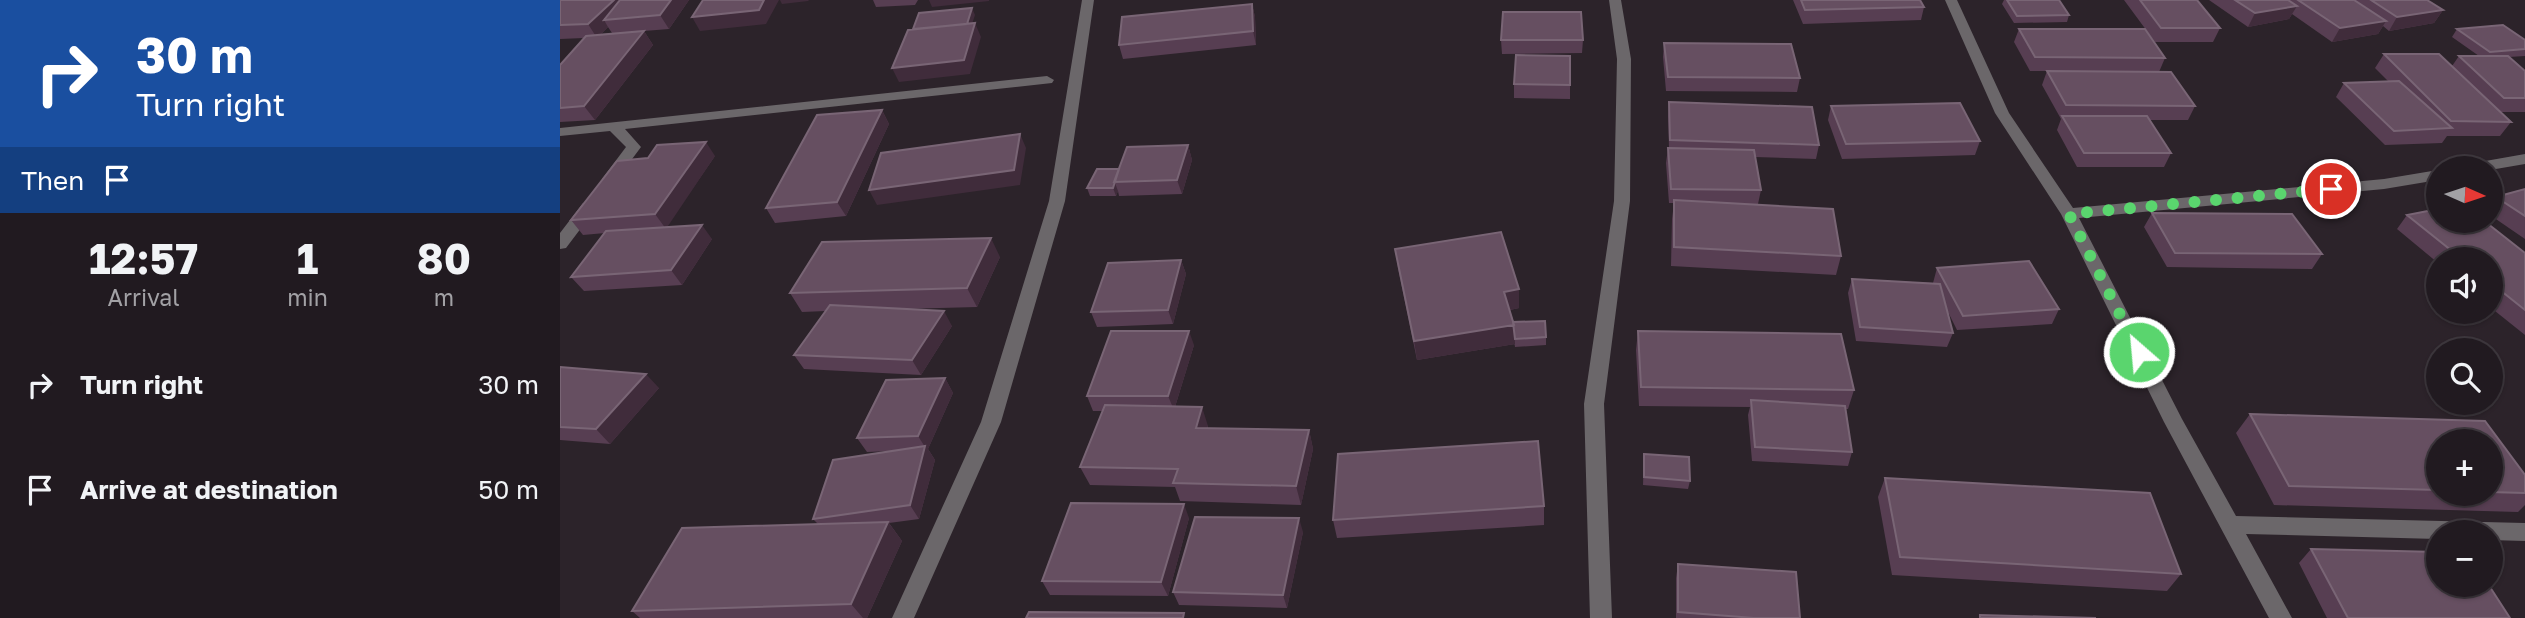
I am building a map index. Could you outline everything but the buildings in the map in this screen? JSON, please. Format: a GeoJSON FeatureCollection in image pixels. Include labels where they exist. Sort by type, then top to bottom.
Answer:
{"type":"FeatureCollection","features":[{"type":"Feature","properties":{"kind":"street"},"geometry":{"type":"LineString","coordinates":[[903,618],[991,422],[1056,201],[1088,0]]}},
{"type":"Feature","properties":{"kind":"street"},"geometry":{"type":"LineString","coordinates":[[1601,618],[1594,404],[1622,201],[1624,60],[1615,0]]}},
{"type":"Feature","properties":{"kind":"street"},"geometry":{"type":"LineString","coordinates":[[1951,0],[2001,113],[2069,214],[2174,422],[2281,618]]}},
{"type":"Feature","properties":{"kind":"street"},"geometry":{"type":"LineString","coordinates":[[560,131],[1047,80]]}},
{"type":"Feature","properties":{"kind":"street"},"geometry":{"type":"LineString","coordinates":[[560,244],[634,147],[613,126]]}},
{"type":"Feature","properties":{"kind":"street"},"geometry":{"type":"LineString","coordinates":[[2503,163],[2525,159]]}},
{"type":"Feature","properties":{"kind":"street"},"geometry":{"type":"LineString","coordinates":[[2069,214],[2384,184],[2426,176]]}},
{"type":"Feature","properties":{"kind":"street"},"geometry":{"type":"LineString","coordinates":[[2232,525],[2525,532]]}},
{"type":"Feature","properties":{"kind":"route"},"geometry":{"type":"LineString","coordinates":[[2139,352],[2069,214],[2331,189]]}}]}
